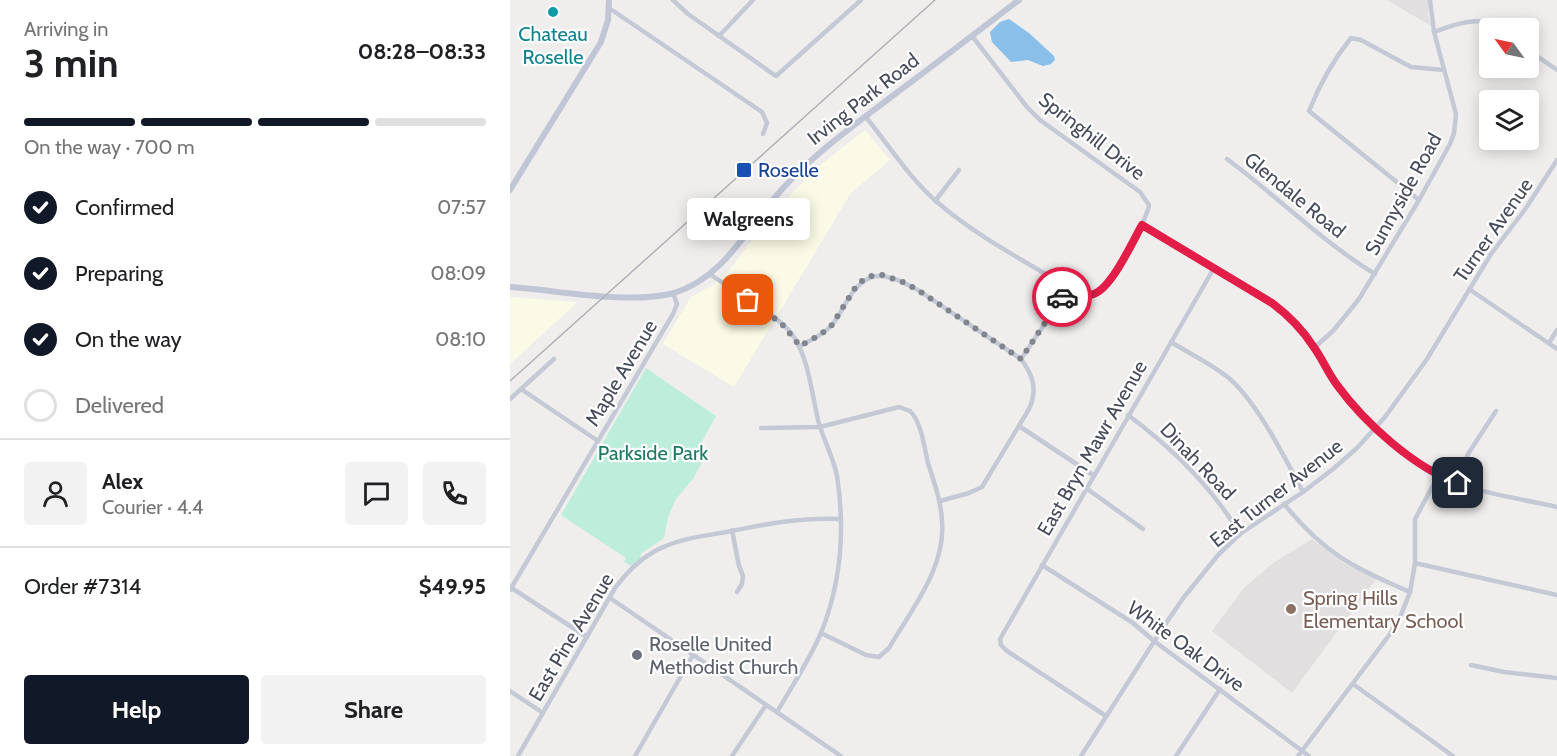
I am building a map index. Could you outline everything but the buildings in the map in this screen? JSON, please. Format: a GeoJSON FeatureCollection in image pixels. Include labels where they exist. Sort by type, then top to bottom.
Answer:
{"type":"FeatureCollection","features":[{"type":"Feature","properties":{"kind":"main road"},"geometry":{"type":"LineString","coordinates":[[510,190],[601,42],[605,32],[609,0]]}},
{"type":"Feature","properties":{"kind":"main road","name":"Irving Park Road"},"geometry":{"type":"LineString","coordinates":[[510,287],[634,297],[673,293],[711,275],[730,256],[790,180],[806,164],[1019,0]]}},
{"type":"Feature","properties":{"kind":"street"},"geometry":{"type":"LineString","coordinates":[[673,0],[688,14],[776,76],[861,0]]}},
{"type":"Feature","properties":{"kind":"street"},"geometry":{"type":"LineString","coordinates":[[719,36],[753,0]]}},
{"type":"Feature","properties":{"kind":"street","name":"Sunnyside Road"},"geometry":{"type":"LineString","coordinates":[[1315,347],[1347,316],[1375,274],[1419,200],[1454,133],[1456,114],[1434,32],[1430,0]]}},
{"type":"Feature","properties":{"kind":"street"},"geometry":{"type":"LineString","coordinates":[[609,8],[762,112],[767,123],[763,134]]}},
{"type":"Feature","properties":{"kind":"street"},"geometry":{"type":"LineString","coordinates":[[1434,32],[1463,21],[1479,20]]}},
{"type":"Feature","properties":{"kind":"street","name":"Springhill Drive"},"geometry":{"type":"LineString","coordinates":[[972,36],[1027,107],[1040,120],[1143,195],[1149,205],[1142,225]]}},
{"type":"Feature","properties":{"kind":"street"},"geometry":{"type":"LineString","coordinates":[[1419,200],[1309,111],[1314,98],[1351,38],[1360,40],[1411,67],[1444,70]]}},
{"type":"Feature","properties":{"kind":"street"},"geometry":{"type":"LineString","coordinates":[[1539,58],[1557,70]]}},
{"type":"Feature","properties":{"kind":"street"},"geometry":{"type":"LineString","coordinates":[[865,117],[935,201],[967,225],[1069,288],[1091,296],[1104,289],[1142,225],[1272,303],[1299,327],[1315,347],[1342,391],[1376,427],[1397,448],[1438,476],[1557,507]]}},
{"type":"Feature","properties":{"kind":"street","name":"Glendale Road"},"geometry":{"type":"LineString","coordinates":[[1227,159],[1258,182],[1323,238],[1375,274]]}},
{"type":"Feature","properties":{"kind":"street","name":"Turner Avenue"},"geometry":{"type":"LineString","coordinates":[[1453,316],[1491,254],[1526,208],[1557,160]]}},
{"type":"Feature","properties":{"kind":"street"},"geometry":{"type":"LineString","coordinates":[[935,201],[959,170]]}},
{"type":"Feature","properties":{"kind":"street","name":"East Bryn Mawr Avenue"},"geometry":{"type":"LineString","coordinates":[[1106,716],[1001,645],[1000,639],[1214,268]]}},
{"type":"Feature","properties":{"kind":"street"},"geometry":{"type":"LineString","coordinates":[[711,275],[781,323],[800,346],[820,427],[836,474],[841,519],[837,575],[821,633],[777,712]]}},
{"type":"Feature","properties":{"kind":"street"},"geometry":{"type":"LineString","coordinates":[[800,346],[832,325],[855,288],[863,280],[871,276],[882,275],[918,290],[1021,359],[1029,370],[1034,384],[1032,403],[1019,426],[982,487],[940,501]]}},
{"type":"Feature","properties":{"kind":"street"},"geometry":{"type":"LineString","coordinates":[[1021,359],[1069,288]]}},
{"type":"Feature","properties":{"kind":"street"},"geometry":{"type":"LineString","coordinates":[[1469,289],[1557,349]]}},
{"type":"Feature","properties":{"kind":"street","name":"Maple Avenue"},"geometry":{"type":"LineString","coordinates":[[510,588],[673,314],[676,304],[673,293]]}},
{"type":"Feature","properties":{"kind":"street","name":"East Turner Avenue"},"geometry":{"type":"LineString","coordinates":[[1081,756],[1154,641],[1199,576],[1240,534],[1304,492],[1344,460],[1376,427],[1415,377],[1453,316]]}},
{"type":"Feature","properties":{"kind":"street"},"geometry":{"type":"LineString","coordinates":[[1549,343],[1557,330]]}},
{"type":"Feature","properties":{"kind":"street"},"geometry":{"type":"LineString","coordinates":[[1171,342],[1219,371],[1239,388],[1272,436],[1304,492]]}},
{"type":"Feature","properties":{"kind":"street"},"geometry":{"type":"LineString","coordinates":[[510,399],[554,358]]}},
{"type":"Feature","properties":{"kind":"street"},"geometry":{"type":"LineString","coordinates":[[521,389],[598,441]]}},
{"type":"Feature","properties":{"kind":"street"},"geometry":{"type":"LineString","coordinates":[[761,428],[820,427],[899,407],[910,411],[918,425],[940,501],[942,540],[935,567],[889,648],[879,657],[866,655],[821,633]]}},
{"type":"Feature","properties":{"kind":"street"},"geometry":{"type":"LineString","coordinates":[[1458,483],[1468,454],[1496,411]]}},
{"type":"Feature","properties":{"kind":"street","name":"Dinah Road"},"geometry":{"type":"LineString","coordinates":[[1128,415],[1159,439],[1183,462],[1220,503],[1240,534]]}},
{"type":"Feature","properties":{"kind":"street"},"geometry":{"type":"LineString","coordinates":[[1019,426],[1093,475]]}},
{"type":"Feature","properties":{"kind":"street"},"geometry":{"type":"LineString","coordinates":[[1298,756],[1390,634],[1401,615],[1410,592],[1415,563],[1415,519],[1438,476]]}},
{"type":"Feature","properties":{"kind":"street"},"geometry":{"type":"LineString","coordinates":[[1086,488],[1143,529]]}},
{"type":"Feature","properties":{"kind":"street"},"geometry":{"type":"LineString","coordinates":[[1284,504],[1311,536],[1337,557],[1364,572],[1410,592]]}},
{"type":"Feature","properties":{"kind":"street","name":"East Pine Avenue"},"geometry":{"type":"LineString","coordinates":[[518,756],[615,588],[629,570],[654,552],[686,539],[801,519],[841,519]]}},
{"type":"Feature","properties":{"kind":"street"},"geometry":{"type":"LineString","coordinates":[[732,531],[743,576],[742,584],[736,592]]}},
{"type":"Feature","properties":{"kind":"street"},"geometry":{"type":"LineString","coordinates":[[1415,563],[1557,595]]}},
{"type":"Feature","properties":{"kind":"street","name":"White Oak Drive"},"geometry":{"type":"LineString","coordinates":[[1042,565],[1133,623],[1309,756]]}},
{"type":"Feature","properties":{"kind":"street"},"geometry":{"type":"LineString","coordinates":[[510,588],[587,637]]}},
{"type":"Feature","properties":{"kind":"street"},"geometry":{"type":"LineString","coordinates":[[610,598],[841,756]]}},
{"type":"Feature","properties":{"kind":"street"},"geometry":{"type":"LineString","coordinates":[[635,756],[693,655]]}},
{"type":"Feature","properties":{"kind":"street"},"geometry":{"type":"LineString","coordinates":[[1471,664],[1504,672],[1557,678]]}},
{"type":"Feature","properties":{"kind":"street"},"geometry":{"type":"LineString","coordinates":[[1353,684],[1453,756]]}},
{"type":"Feature","properties":{"kind":"street"},"geometry":{"type":"LineString","coordinates":[[1176,756],[1220,688]]}},
{"type":"Feature","properties":{"kind":"street"},"geometry":{"type":"LineString","coordinates":[[510,691],[543,713]]}},
{"type":"Feature","properties":{"kind":"street"},"geometry":{"type":"LineString","coordinates":[[732,756],[766,705]]}},
{"type":"Feature","properties":{"kind":"shaded area"},"geometry":{"type":"Polygon","coordinates":[[[1387,0],[1429,0],[1428,15],[1431,26],[1387,0]]]}},
{"type":"Feature","properties":{"kind":"shaded area"},"geometry":{"type":"Polygon","coordinates":[[[865,130],[890,160],[851,193],[734,387],[663,344],[691,297],[713,285],[728,272],[768,219],[814,170],[865,130]]]}},
{"type":"Feature","properties":{"kind":"shaded area"},"geometry":{"type":"Polygon","coordinates":[[[510,297],[578,302],[510,364],[510,297]]]}},
{"type":"Feature","properties":{"kind":"shaded area","name":"Spring Hills Elementary School"},"geometry":{"type":"Polygon","coordinates":[[[1312,539],[1345,564],[1376,579],[1292,693],[1212,631],[1244,588],[1273,563],[1312,539]]]}},
{"type":"Feature","properties":{"kind":"green space","name":"Parkside Park"},"geometry":{"type":"Polygon","coordinates":[[[646,368],[716,416],[700,445],[705,457],[693,479],[676,499],[668,517],[664,538],[640,554],[642,558],[631,566],[624,562],[626,558],[561,515],[646,368]]]}},
{"type":"Feature","properties":{"kind":"water"},"geometry":{"type":"Polygon","coordinates":[[[1009,19],[1029,33],[1054,56],[1055,60],[1043,66],[1028,60],[1011,62],[992,42],[990,32],[1000,22],[1009,19]]]}},
{"type":"Feature","properties":{"kind":"railway"},"geometry":{"type":"LineString","coordinates":[[510,381],[935,0]]}},
{"type":"Feature","properties":{"kind":"way so far"},"geometry":{"type":"LineString","coordinates":[[748,300],[787,328],[800,346],[832,325],[855,288],[863,280],[871,276],[887,276],[918,290],[1021,359],[1062,297]]}},
{"type":"Feature","properties":{"kind":"place","name":"Chateau Roselle"},"geometry":{"type":"Point","coordinates":[553,12]}},
{"type":"Feature","properties":{"kind":"place","name":"Roselle"},"geometry":{"type":"Point","coordinates":[744,170]}},
{"type":"Feature","properties":{"kind":"place","name":"Walgreens"},"geometry":{"type":"Point","coordinates":[748,300]}},
{"type":"Feature","properties":{"kind":"place","name":"Spring Hills Elementary School"},"geometry":{"type":"Point","coordinates":[1291,609]}},
{"type":"Feature","properties":{"kind":"place","name":"Roselle United Methodist Church"},"geometry":{"type":"Point","coordinates":[637,655]}},
{"type":"Feature","properties":{"kind":"route"},"geometry":{"type":"LineString","coordinates":[[1062,297],[1069,288],[1091,296],[1104,289],[1142,225],[1272,303],[1286,314],[1315,347],[1329,373],[1351,402],[1397,448],[1438,476],[1458,483]]}}]}
